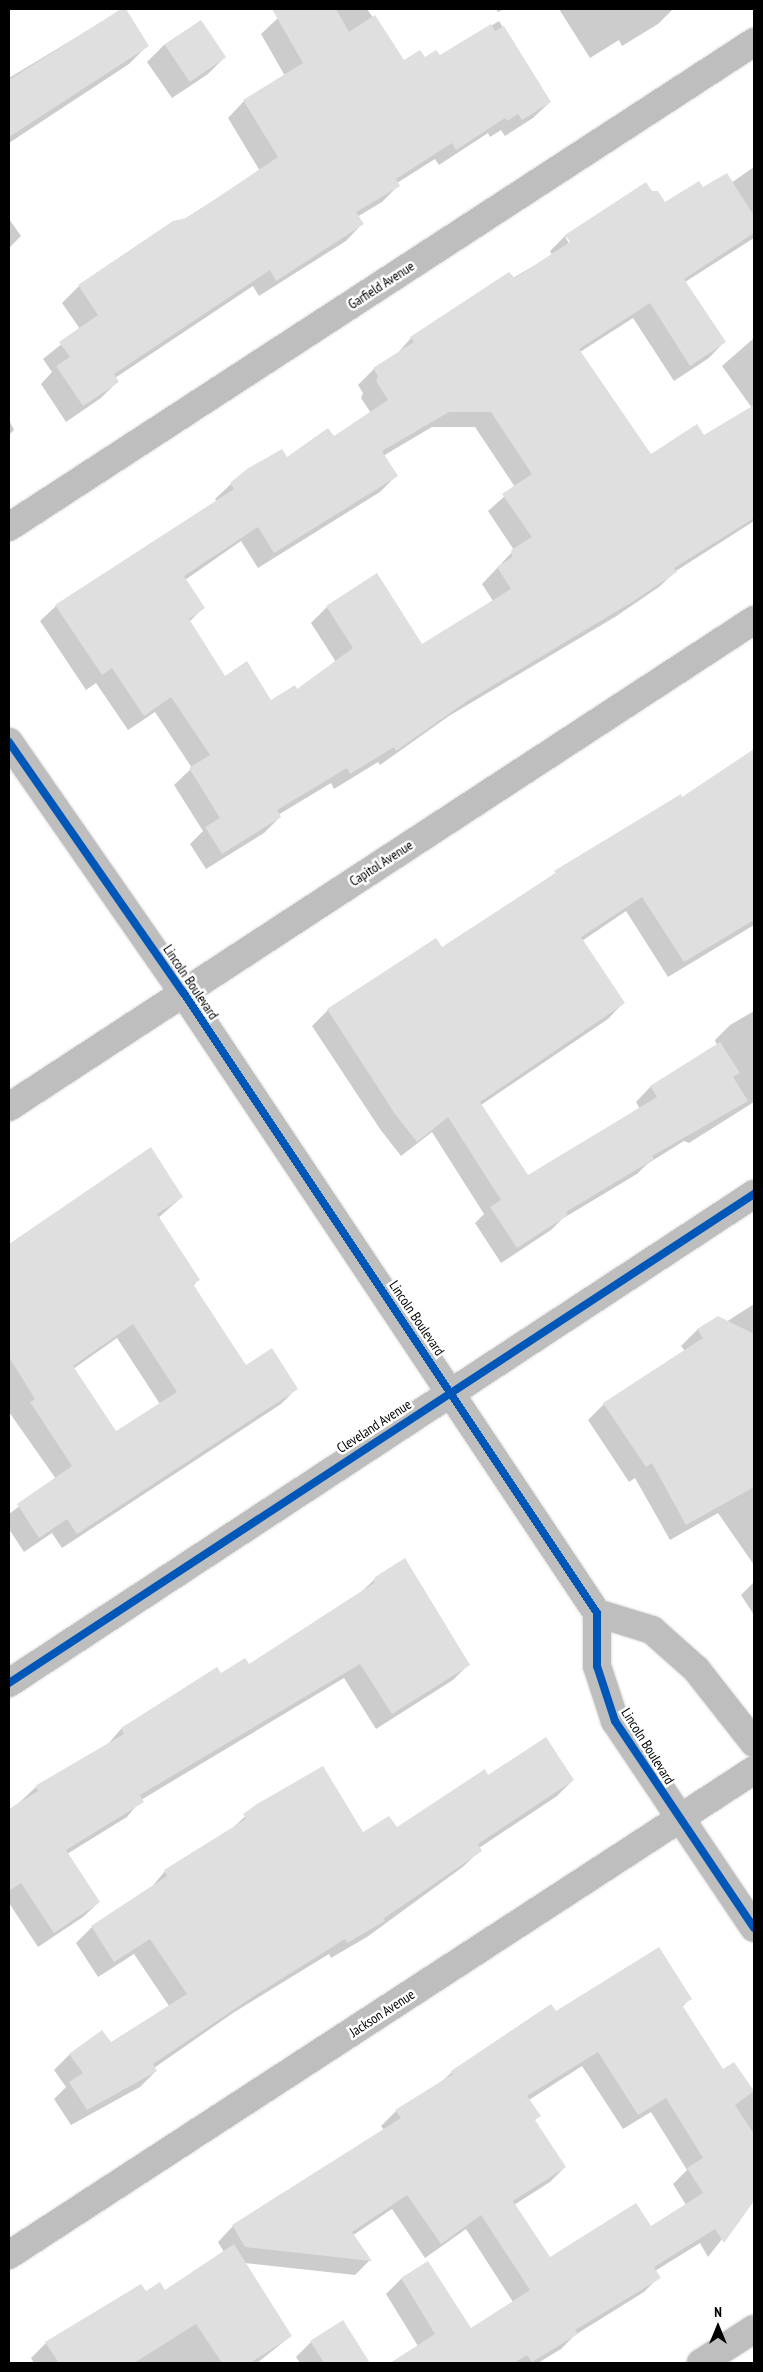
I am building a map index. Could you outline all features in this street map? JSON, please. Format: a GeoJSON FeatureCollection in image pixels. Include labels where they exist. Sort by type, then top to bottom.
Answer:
{"type":"FeatureCollection","features":[{"type":"Feature","properties":{"kind":"street","name":"Garfield Avenue"},"geometry":{"type":"LineString","coordinates":[[9,527],[754,42]]}},
{"type":"Feature","properties":{"kind":"street","name":"Capitol Avenue"},"geometry":{"type":"LineString","coordinates":[[9,1107],[754,620]]}},
{"type":"Feature","properties":{"kind":"street","name":"Lincoln Boulevard"},"geometry":{"type":"LineString","coordinates":[[9,742],[183,992],[451,1390],[597,1613],[597,1666],[615,1721],[754,1928]]}},
{"type":"Feature","properties":{"kind":"street","name":"Cleveland Avenue"},"geometry":{"type":"LineString","coordinates":[[9,1683],[451,1390],[754,1194]]}},
{"type":"Feature","properties":{"kind":"street"},"geometry":{"type":"LineString","coordinates":[[597,1613],[652,1630],[696,1669],[754,1743]]}},
{"type":"Feature","properties":{"kind":"street","name":"Jackson Avenue"},"geometry":{"type":"LineString","coordinates":[[9,2255],[754,1770]]}},
{"type":"Feature","properties":{"kind":"street"},"geometry":{"type":"LineString","coordinates":[[701,2363],[754,2329]]}},
{"type":"Feature","properties":{"kind":"building"},"geometry":{"type":"Polygon","coordinates":[[[121,9],[126,9],[149,46],[9,137],[9,80],[121,9]]]}},
{"type":"Feature","properties":{"kind":"building"},"geometry":{"type":"Polygon","coordinates":[[[272,9],[336,9],[349,32],[375,15],[404,60],[420,50],[425,57],[436,50],[440,55],[491,24],[495,31],[504,26],[551,102],[522,120],[518,114],[507,121],[505,118],[456,150],[452,143],[396,179],[400,186],[356,212],[364,224],[276,281],[270,270],[114,374],[119,382],[83,406],[56,366],[70,357],[59,342],[98,315],[78,285],[173,221],[187,218],[278,157],[243,100],[303,63],[272,9]]]}},
{"type":"Feature","properties":{"kind":"building"},"geometry":{"type":"Polygon","coordinates":[[[201,20],[226,57],[190,82],[165,45],[201,20]]]}},
{"type":"Feature","properties":{"kind":"building"},"geometry":{"type":"Polygon","coordinates":[[[727,173],[754,216],[754,233],[684,279],[726,342],[690,366],[650,303],[579,349],[651,454],[697,424],[704,435],[754,405],[754,518],[674,568],[677,572],[632,602],[467,701],[396,751],[394,747],[350,774],[347,768],[277,810],[281,817],[222,854],[205,827],[220,818],[189,768],[210,755],[171,697],[144,716],[112,668],[102,675],[55,605],[234,489],[230,483],[247,469],[282,449],[287,457],[328,428],[334,436],[388,400],[376,381],[378,376],[373,368],[414,342],[410,337],[509,272],[515,278],[570,242],[565,235],[646,182],[652,191],[658,191],[665,202],[699,181],[703,187],[727,173]],[[449,412],[382,451],[398,476],[274,553],[258,527],[184,576],[205,608],[189,619],[225,676],[247,661],[271,700],[295,685],[297,689],[353,648],[326,606],[377,573],[422,644],[511,589],[497,567],[512,557],[511,550],[532,537],[502,494],[532,474],[491,412],[449,412]]]}},
{"type":"Feature","properties":{"kind":"building"},"geometry":{"type":"Polygon","coordinates":[[[754,749],[754,920],[684,962],[642,897],[581,937],[625,1003],[480,1102],[528,1175],[657,1097],[650,1086],[720,1042],[740,1073],[733,1077],[748,1101],[652,1156],[654,1159],[566,1212],[568,1215],[517,1248],[490,1207],[501,1200],[448,1117],[417,1142],[395,1114],[327,1009],[436,938],[442,947],[556,873],[554,871],[681,794],[682,797],[754,749]]]}},
{"type":"Feature","properties":{"kind":"building"},"geometry":{"type":"Polygon","coordinates":[[[151,1147],[183,1197],[157,1214],[200,1280],[193,1284],[246,1365],[272,1348],[298,1389],[77,1534],[67,1519],[39,1538],[17,1504],[72,1466],[30,1402],[35,1399],[9,1357],[9,1244],[151,1147]],[[133,1324],[73,1366],[116,1431],[177,1392],[133,1324]]]}},
{"type":"Feature","properties":{"kind":"building"},"geometry":{"type":"Polygon","coordinates":[[[718,1316],[754,1334],[754,1487],[686,1525],[652,1463],[646,1467],[603,1403],[703,1338],[697,1329],[718,1316]]]}},
{"type":"Feature","properties":{"kind":"building"},"geometry":{"type":"Polygon","coordinates":[[[405,1558],[470,1665],[392,1714],[360,1664],[140,1795],[144,1802],[66,1850],[100,1902],[54,1933],[21,1883],[9,1891],[9,1809],[38,1791],[35,1786],[124,1734],[121,1728],[217,1667],[221,1673],[245,1658],[249,1664],[374,1583],[375,1577],[405,1558]]]}},
{"type":"Feature","properties":{"kind":"building"},"geometry":{"type":"Polygon","coordinates":[[[546,1737],[574,1780],[478,1844],[482,1851],[383,1919],[385,1921],[347,1943],[345,1939],[251,1998],[153,2064],[157,2071],[87,2110],[69,2082],[83,2073],[69,2054],[102,2030],[111,2042],[187,1994],[150,1939],[114,1962],[91,1926],[167,1876],[164,1870],[246,1819],[243,1814],[257,1804],[323,1766],[363,1832],[389,1816],[397,1827],[485,1769],[488,1775],[546,1737]]]}},
{"type":"Feature","properties":{"kind":"building"},"geometry":{"type":"Polygon","coordinates":[[[659,1947],[692,1999],[682,2005],[723,2069],[734,2062],[754,2091],[735,2105],[754,2134],[754,2201],[724,2243],[715,2229],[654,2267],[661,2278],[575,2330],[578,2334],[532,2362],[527,2355],[514,2363],[390,2363],[435,2334],[401,2278],[428,2261],[471,2328],[530,2290],[481,2215],[441,2244],[407,2195],[352,2232],[372,2261],[245,2247],[232,2225],[401,2118],[395,2110],[453,2074],[451,2071],[551,2004],[556,2011],[659,1947]],[[598,2052],[527,2096],[541,2116],[535,2120],[566,2167],[513,2201],[550,2257],[636,2203],[651,2226],[703,2193],[687,2168],[703,2158],[666,2098],[638,2115],[598,2052]]]}},
{"type":"Feature","properties":{"kind":"building"},"geometry":{"type":"Polygon","coordinates":[[[234,2244],[292,2336],[250,2363],[222,2363],[196,2324],[134,2363],[59,2363],[45,2342],[141,2284],[146,2291],[160,2282],[165,2290],[234,2244]]]}},
{"type":"Feature","properties":{"kind":"building"},"geometry":{"type":"Polygon","coordinates":[[[343,2320],[370,2363],[324,2363],[310,2341],[343,2320]]]}},
{"type":"Feature","properties":{"kind":"cycle path"},"geometry":{"type":"LineString","coordinates":[[9,742],[183,992],[597,1613],[597,1666],[615,1721],[754,1928]]}},
{"type":"Feature","properties":{"kind":"cycle path"},"geometry":{"type":"LineString","coordinates":[[9,1683],[754,1194]]}}]}
